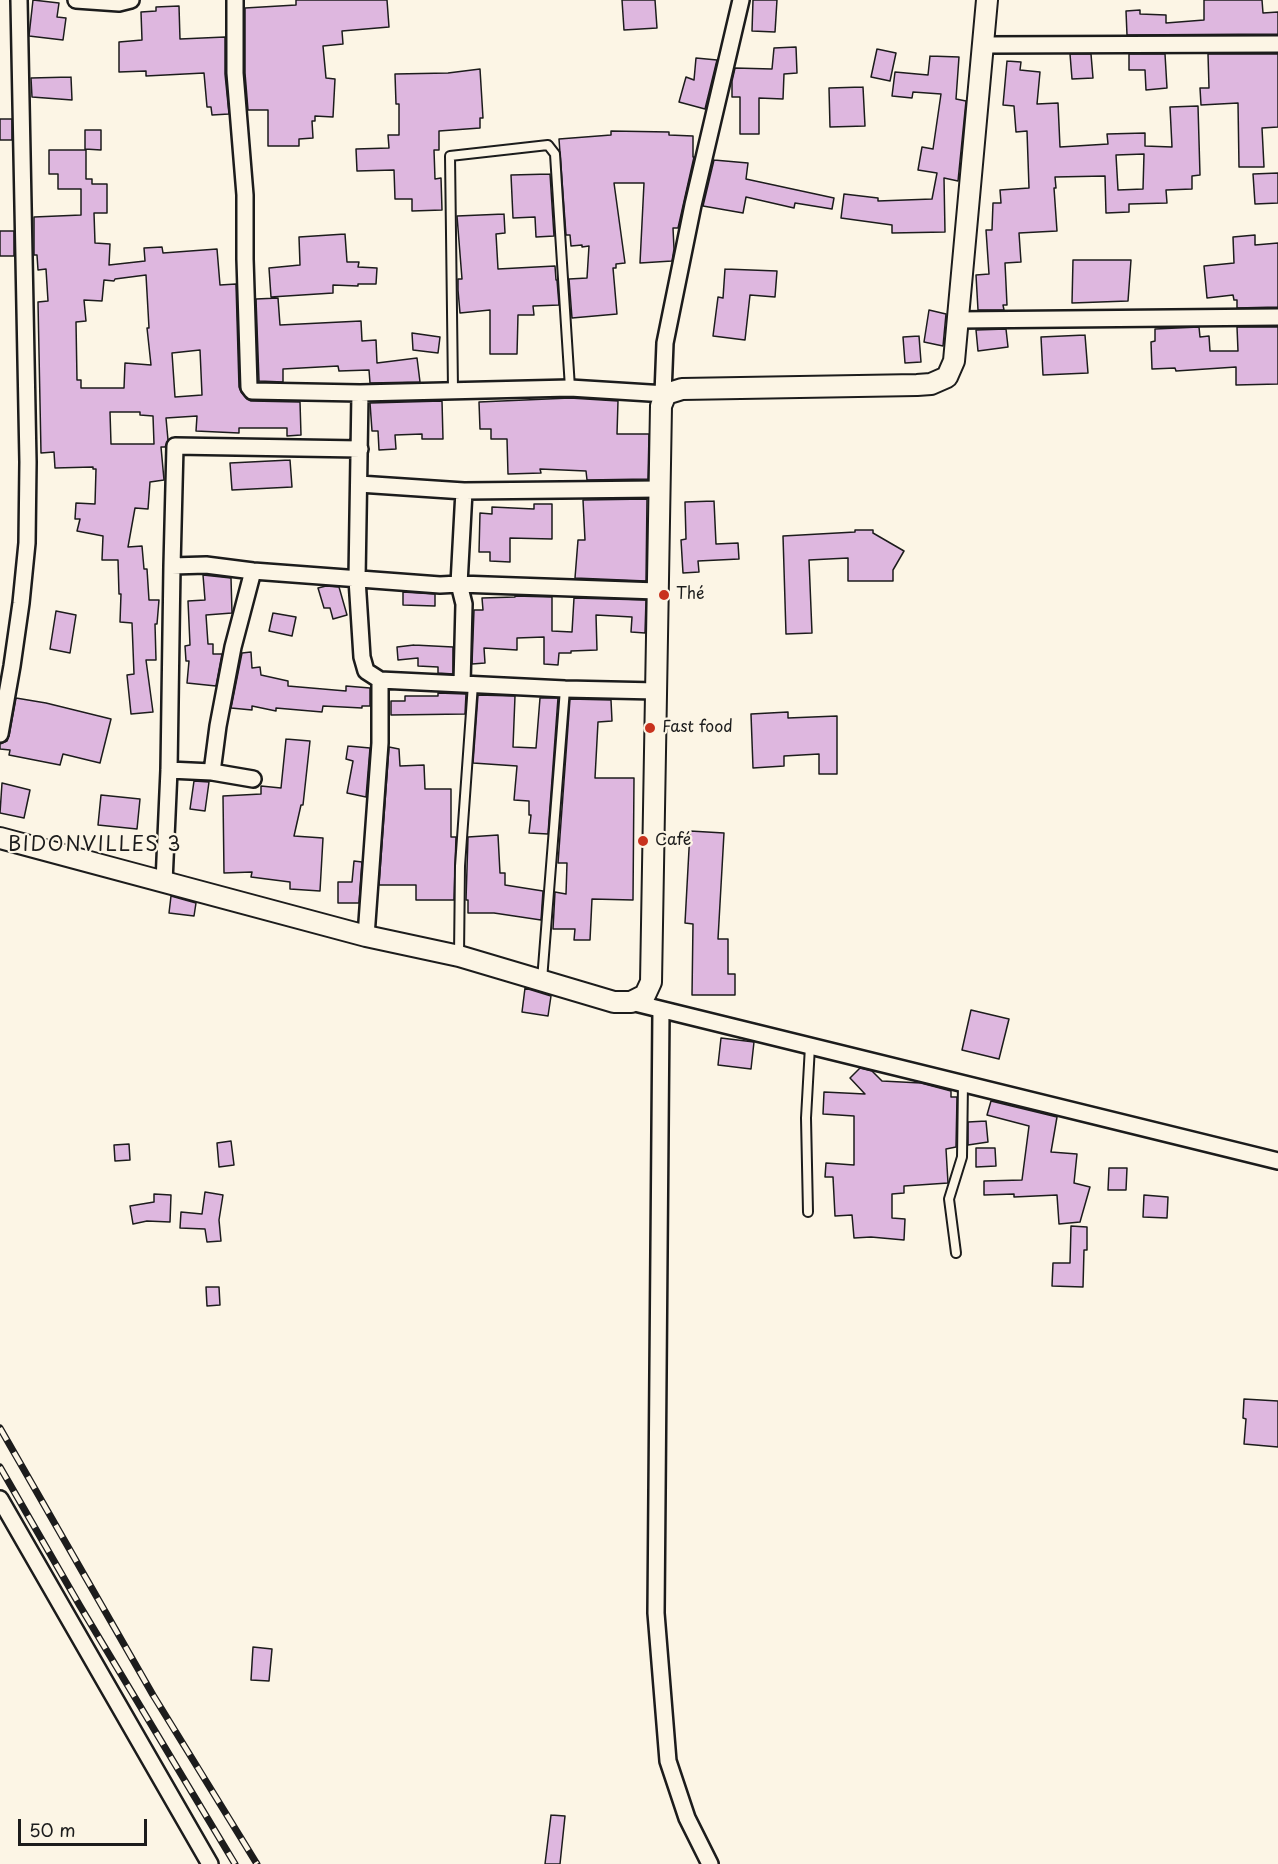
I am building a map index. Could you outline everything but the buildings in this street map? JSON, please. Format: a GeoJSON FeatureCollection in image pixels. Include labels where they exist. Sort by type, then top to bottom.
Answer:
{"type":"FeatureCollection","features":[{"type":"Feature","properties":{"kind":"street"},"geometry":{"type":"LineString","coordinates":[[0,734],[17,634],[27,543],[28,462],[19,0]]}},
{"type":"Feature","properties":{"kind":"street"},"geometry":{"type":"LineString","coordinates":[[76,0],[119,3],[131,0]]}},
{"type":"Feature","properties":{"kind":"street"},"geometry":{"type":"LineString","coordinates":[[234,0],[235,73],[245,195],[249,387],[252,391],[360,393],[570,388],[665,394],[682,389],[931,384],[947,377],[954,361],[987,0]]}},
{"type":"Feature","properties":{"kind":"street"},"geometry":{"type":"LineString","coordinates":[[632,1002],[645,995],[651,982],[659,489],[661,406],[665,394],[663,365],[665,343],[693,205],[741,0]]}},
{"type":"Feature","properties":{"kind":"street"},"geometry":{"type":"LineString","coordinates":[[984,45],[1278,44]]}},
{"type":"Feature","properties":{"kind":"street"},"geometry":{"type":"LineString","coordinates":[[958,320],[1278,317]]}},
{"type":"Feature","properties":{"kind":"street"},"geometry":{"type":"LineString","coordinates":[[360,393],[357,579],[362,657],[366,671],[380,680],[657,691]]}},
{"type":"Feature","properties":{"kind":"street"},"geometry":{"type":"LineString","coordinates":[[164,882],[169,771],[175,446],[360,449]]}},
{"type":"Feature","properties":{"kind":"street"},"geometry":{"type":"LineString","coordinates":[[359,484],[464,490],[659,489]]}},
{"type":"Feature","properties":{"kind":"street"},"geometry":{"type":"LineString","coordinates":[[464,490],[459,584],[464,604],[467,684]]}},
{"type":"Feature","properties":{"kind":"street"},"geometry":{"type":"LineString","coordinates":[[172,566],[206,565],[253,572],[441,585],[657,591]]}},
{"type":"Feature","properties":{"kind":"street"},"geometry":{"type":"LineString","coordinates":[[212,772],[233,648],[253,572]]}},
{"type":"Feature","properties":{"kind":"street"},"geometry":{"type":"LineString","coordinates":[[366,936],[380,743],[380,680]]}},
{"type":"Feature","properties":{"kind":"street"},"geometry":{"type":"LineString","coordinates":[[169,771],[212,772],[253,779]]}},
{"type":"Feature","properties":{"kind":"street"},"geometry":{"type":"LineString","coordinates":[[0,838],[366,936],[459,956],[615,1002],[632,1002],[1278,1161]]}},
{"type":"Feature","properties":{"kind":"street"},"geometry":{"type":"LineString","coordinates":[[661,1010],[656,1613],[668,1761],[687,1818],[710,1864]]}},
{"type":"Feature","properties":{"kind":"street"},"geometry":{"type":"LineString","coordinates":[[0,1499],[210,1864]]}},
{"type":"Feature","properties":{"kind":"lane"},"geometry":{"type":"LineString","coordinates":[[453,389],[450,156],[548,145],[555,154],[570,388]]}},
{"type":"Feature","properties":{"kind":"lane"},"geometry":{"type":"LineString","coordinates":[[459,956],[467,684]]}},
{"type":"Feature","properties":{"kind":"lane"},"geometry":{"type":"LineString","coordinates":[[542,980],[565,689]]}},
{"type":"Feature","properties":{"kind":"lane"},"geometry":{"type":"LineString","coordinates":[[808,1212],[806,1118],[810,1046]]}},
{"type":"Feature","properties":{"kind":"lane"},"geometry":{"type":"LineString","coordinates":[[956,1253],[949,1199],[962,1156],[963,1083]]}},
{"type":"Feature","properties":{"kind":"railway"},"geometry":{"type":"LineString","coordinates":[[0,1428],[153,1695],[257,1864]]}},
{"type":"Feature","properties":{"kind":"railway"},"geometry":{"type":"LineString","coordinates":[[0,1467],[80,1606],[235,1864]]}},
{"type":"Feature","properties":{"kind":"place","name":"Thé"},"geometry":{"type":"Point","coordinates":[664,595]}},
{"type":"Feature","properties":{"kind":"place","name":"Fast food"},"geometry":{"type":"Point","coordinates":[650,728]}},
{"type":"Feature","properties":{"kind":"place","name":"Café"},"geometry":{"type":"Point","coordinates":[643,841]}},
{"type":"Feature","properties":{"kind":"district","name":"BIDONVILLES 3"},"geometry":{"type":"Point","coordinates":[95,845]}}]}
